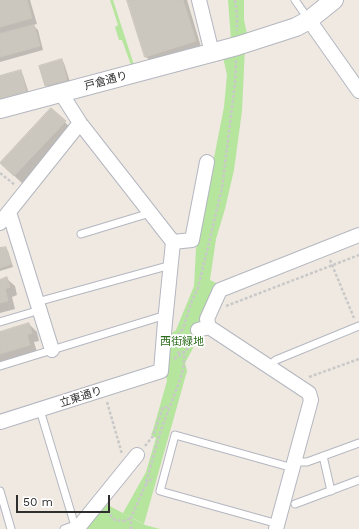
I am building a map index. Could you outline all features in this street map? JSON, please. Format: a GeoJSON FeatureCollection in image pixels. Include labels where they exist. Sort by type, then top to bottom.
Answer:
{"type":"FeatureCollection","features":[{"type":"Feature","properties":{"kind":"street"},"geometry":{"type":"LineString","coordinates":[[199,0],[212,53]]}},
{"type":"Feature","properties":{"kind":"street"},"geometry":{"type":"LineString","coordinates":[[237,46],[296,27],[309,20],[334,0]]}},
{"type":"Feature","properties":{"kind":"street"},"geometry":{"type":"LineString","coordinates":[[309,20],[359,91]]}},
{"type":"Feature","properties":{"kind":"street","name":"戸倉通り"},"geometry":{"type":"LineString","coordinates":[[0,109],[237,46]]}},
{"type":"Feature","properties":{"kind":"street"},"geometry":{"type":"LineString","coordinates":[[61,93],[80,124],[173,242],[161,371]]}},
{"type":"Feature","properties":{"kind":"street"},"geometry":{"type":"LineString","coordinates":[[0,223],[80,124]]}},
{"type":"Feature","properties":{"kind":"street"},"geometry":{"type":"LineString","coordinates":[[173,242],[192,240],[207,162]]}},
{"type":"Feature","properties":{"kind":"street"},"geometry":{"type":"LineString","coordinates":[[9,212],[52,350]]}},
{"type":"Feature","properties":{"kind":"street"},"geometry":{"type":"LineString","coordinates":[[277,527],[311,400],[309,393],[268,366],[204,328],[220,290],[359,235]]}},
{"type":"Feature","properties":{"kind":"street","name":"立東通り"},"geometry":{"type":"LineString","coordinates":[[0,422],[161,371]]}},
{"type":"Feature","properties":{"kind":"street"},"geometry":{"type":"LineString","coordinates":[[78,526],[100,502],[137,455]]}},
{"type":"Feature","properties":{"kind":"lane"},"geometry":{"type":"LineString","coordinates":[[295,0],[309,20]]}},
{"type":"Feature","properties":{"kind":"lane"},"geometry":{"type":"LineString","coordinates":[[81,234],[150,213]]}},
{"type":"Feature","properties":{"kind":"lane"},"geometry":{"type":"LineString","coordinates":[[0,322],[39,306],[171,265]]}},
{"type":"Feature","properties":{"kind":"lane"},"geometry":{"type":"LineString","coordinates":[[0,366],[166,316]]}},
{"type":"Feature","properties":{"kind":"lane"},"geometry":{"type":"LineString","coordinates":[[268,366],[276,360],[358,326]]}},
{"type":"Feature","properties":{"kind":"lane"},"geometry":{"type":"LineString","coordinates":[[40,410],[78,526],[64,529]]}},
{"type":"Feature","properties":{"kind":"lane"},"geometry":{"type":"LineString","coordinates":[[277,527],[160,491],[175,435],[294,465],[359,444]]}},
{"type":"Feature","properties":{"kind":"lane"},"geometry":{"type":"LineString","coordinates":[[322,456],[331,491]]}},
{"type":"Feature","properties":{"kind":"lane"},"geometry":{"type":"LineString","coordinates":[[295,504],[359,480]]}},
{"type":"Feature","properties":{"kind":"lane"},"geometry":{"type":"LineString","coordinates":[[0,491],[11,529]]}},
{"type":"Feature","properties":{"kind":"path"},"geometry":{"type":"LineString","coordinates":[[235,0],[237,16],[237,46]]}},
{"type":"Feature","properties":{"kind":"path"},"geometry":{"type":"LineString","coordinates":[[0,173],[24,193]]}},
{"type":"Feature","properties":{"kind":"path"},"geometry":{"type":"LineString","coordinates":[[326,248],[358,326]]}},
{"type":"Feature","properties":{"kind":"path"},"geometry":{"type":"LineString","coordinates":[[215,302],[224,307],[359,255]]}},
{"type":"Feature","properties":{"kind":"path"},"geometry":{"type":"LineString","coordinates":[[161,371],[184,352],[204,328]]}},
{"type":"Feature","properties":{"kind":"path"},"geometry":{"type":"LineString","coordinates":[[131,529],[131,518],[145,486],[158,438],[180,380],[184,365],[184,352]]}},
{"type":"Feature","properties":{"kind":"path"},"geometry":{"type":"LineString","coordinates":[[316,375],[359,359]]}},
{"type":"Feature","properties":{"kind":"path"},"geometry":{"type":"LineString","coordinates":[[104,389],[126,468]]}},
{"type":"Feature","properties":{"kind":"path"},"geometry":{"type":"LineString","coordinates":[[137,455],[153,436],[163,407],[169,407]]}},
{"type":"Feature","properties":{"kind":"path"},"geometry":{"type":"LineString","coordinates":[[153,436],[158,438]]}},
{"type":"Feature","properties":{"kind":"path"},"geometry":{"type":"LineString","coordinates":[[100,502],[108,509],[109,514],[115,520],[124,521],[131,518]]}},
{"type":"Feature","properties":{"kind":"green space"},"geometry":{"type":"Polygon","coordinates":[[[110,0],[113,0],[134,65],[131,65],[122,40],[119,40],[115,27],[118,25],[110,0]]]}},
{"type":"Feature","properties":{"kind":"green space","name":"西街緑地"},"geometry":{"type":"Polygon","coordinates":[[[228,0],[244,0],[244,20],[247,34],[242,111],[234,170],[216,239],[210,280],[218,284],[194,337],[198,339],[185,363],[187,371],[144,524],[123,513],[146,472],[156,438],[151,435],[167,381],[165,367],[169,335],[176,330],[194,286],[196,249],[224,107],[227,75],[223,57],[231,39],[228,0]]]}},
{"type":"Feature","properties":{"kind":"green space"},"geometry":{"type":"Polygon","coordinates":[[[106,504],[145,525],[160,529],[86,529],[106,504]]]}},
{"type":"Feature","properties":{"kind":"building"},"geometry":{"type":"Polygon","coordinates":[[[0,0],[27,0],[32,18],[0,27],[0,0]]]}},
{"type":"Feature","properties":{"kind":"building"},"geometry":{"type":"Polygon","coordinates":[[[127,0],[183,0],[196,41],[145,57],[127,0]]]}},
{"type":"Feature","properties":{"kind":"building"},"geometry":{"type":"Polygon","coordinates":[[[34,25],[40,46],[0,57],[0,34],[34,25]]]}},
{"type":"Feature","properties":{"kind":"building"},"geometry":{"type":"Polygon","coordinates":[[[62,59],[67,80],[45,86],[39,66],[62,59]]]}},
{"type":"Feature","properties":{"kind":"building"},"geometry":{"type":"Polygon","coordinates":[[[21,70],[27,94],[0,102],[0,76],[21,70]]]}},
{"type":"Feature","properties":{"kind":"building"},"geometry":{"type":"Polygon","coordinates":[[[51,108],[66,121],[14,176],[0,163],[51,108]]]}},
{"type":"Feature","properties":{"kind":"building"},"geometry":{"type":"Polygon","coordinates":[[[6,247],[11,264],[0,268],[0,248],[6,247]]]}},
{"type":"Feature","properties":{"kind":"building"},"geometry":{"type":"Polygon","coordinates":[[[7,277],[10,287],[5,289],[8,301],[0,303],[0,280],[7,277]]]}},
{"type":"Feature","properties":{"kind":"building"},"geometry":{"type":"Polygon","coordinates":[[[29,323],[32,333],[27,335],[30,345],[0,354],[0,332],[29,323]]]}}]}
